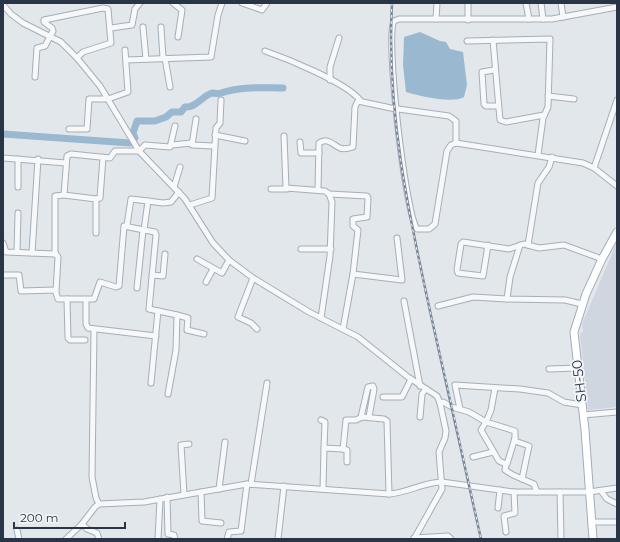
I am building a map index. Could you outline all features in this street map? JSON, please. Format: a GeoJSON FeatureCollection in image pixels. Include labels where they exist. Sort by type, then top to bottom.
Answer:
{"type":"FeatureCollection","features":[{"type":"Feature","properties":{"kind":"main road","name":"SH-50"},"geometry":{"type":"LineString","coordinates":[[593,539],[583,415],[574,332],[582,304],[602,259],[617,232]]}},
{"type":"Feature","properties":{"kind":"street"},"geometry":{"type":"LineString","coordinates":[[111,28],[132,25],[135,9],[140,3]]}},
{"type":"Feature","properties":{"kind":"street"},"geometry":{"type":"LineString","coordinates":[[173,3],[182,8],[178,38]]}},
{"type":"Feature","properties":{"kind":"street"},"geometry":{"type":"LineString","coordinates":[[126,60],[210,57],[218,15],[222,3]]}},
{"type":"Feature","properties":{"kind":"street"},"geometry":{"type":"LineString","coordinates":[[242,3],[262,10],[268,3]]}},
{"type":"Feature","properties":{"kind":"street"},"geometry":{"type":"LineString","coordinates":[[436,19],[437,3]]}},
{"type":"Feature","properties":{"kind":"street"},"geometry":{"type":"LineString","coordinates":[[468,3],[468,20]]}},
{"type":"Feature","properties":{"kind":"street"},"geometry":{"type":"LineString","coordinates":[[526,3],[529,19]]}},
{"type":"Feature","properties":{"kind":"street"},"geometry":{"type":"LineString","coordinates":[[541,3],[543,19]]}},
{"type":"Feature","properties":{"kind":"street"},"geometry":{"type":"LineString","coordinates":[[561,3],[563,17]]}},
{"type":"Feature","properties":{"kind":"street"},"geometry":{"type":"LineString","coordinates":[[3,5],[11,14],[23,23],[61,42],[77,58],[108,99],[139,151],[190,205],[213,242],[229,260],[253,278],[369,344],[420,386],[426,388],[437,396],[440,403],[446,435],[440,452],[442,482],[440,495],[414,539]]}},
{"type":"Feature","properties":{"kind":"street"},"geometry":{"type":"LineString","coordinates":[[617,7],[581,12],[563,17],[543,19],[399,19],[392,24],[396,109],[408,198],[415,226],[419,230],[429,229],[435,224],[447,151],[451,145],[456,143],[583,163],[594,168],[617,186]]}},
{"type":"Feature","properties":{"kind":"street"},"geometry":{"type":"LineString","coordinates":[[35,77],[37,48],[45,46],[52,29],[44,23],[44,20],[103,8],[109,11],[111,44],[83,52],[77,58]]}},
{"type":"Feature","properties":{"kind":"street"},"geometry":{"type":"LineString","coordinates":[[3,14],[11,14]]}},
{"type":"Feature","properties":{"kind":"street"},"geometry":{"type":"LineString","coordinates":[[143,27],[146,59]]}},
{"type":"Feature","properties":{"kind":"street"},"geometry":{"type":"LineString","coordinates":[[161,27],[164,58],[170,87]]}},
{"type":"Feature","properties":{"kind":"street"},"geometry":{"type":"LineString","coordinates":[[330,80],[330,67],[339,38]]}},
{"type":"Feature","properties":{"kind":"street"},"geometry":{"type":"LineString","coordinates":[[467,40],[550,39],[547,110],[544,115],[538,155]]}},
{"type":"Feature","properties":{"kind":"street"},"geometry":{"type":"LineString","coordinates":[[493,40],[498,117],[502,122],[544,115]]}},
{"type":"Feature","properties":{"kind":"street"},"geometry":{"type":"LineString","coordinates":[[69,129],[87,129],[89,99],[108,99],[129,90],[125,50]]}},
{"type":"Feature","properties":{"kind":"street"},"geometry":{"type":"LineString","coordinates":[[265,51],[298,64],[330,80],[354,94],[360,100],[396,109],[442,114],[453,118],[457,124],[456,143]]}},
{"type":"Feature","properties":{"kind":"street"},"geometry":{"type":"LineString","coordinates":[[494,70],[482,72],[484,104],[486,106],[497,106]]}},
{"type":"Feature","properties":{"kind":"street"},"geometry":{"type":"LineString","coordinates":[[548,96],[574,99]]}},
{"type":"Feature","properties":{"kind":"street"},"geometry":{"type":"LineString","coordinates":[[190,205],[212,198],[215,135],[216,126],[220,123],[221,100]]}},
{"type":"Feature","properties":{"kind":"street"},"geometry":{"type":"LineString","coordinates":[[318,190],[319,145],[321,141],[331,142],[342,149],[353,147],[355,104],[360,100]]}},
{"type":"Feature","properties":{"kind":"street"},"geometry":{"type":"LineString","coordinates":[[594,168],[617,100]]}},
{"type":"Feature","properties":{"kind":"street"},"geometry":{"type":"LineString","coordinates":[[192,143],[196,119]]}},
{"type":"Feature","properties":{"kind":"street"},"geometry":{"type":"LineString","coordinates":[[172,145],[175,126]]}},
{"type":"Feature","properties":{"kind":"street"},"geometry":{"type":"LineString","coordinates":[[215,135],[245,141]]}},
{"type":"Feature","properties":{"kind":"street"},"geometry":{"type":"LineString","coordinates":[[284,136],[285,186],[287,189]]}},
{"type":"Feature","properties":{"kind":"street"},"geometry":{"type":"LineString","coordinates":[[300,142],[301,153],[319,153]]}},
{"type":"Feature","properties":{"kind":"street"},"geometry":{"type":"LineString","coordinates":[[139,151],[144,145],[168,147],[172,145],[192,143],[194,146],[214,146]]}},
{"type":"Feature","properties":{"kind":"street"},"geometry":{"type":"LineString","coordinates":[[64,195],[67,156],[71,154],[112,158],[115,151],[139,151]]}},
{"type":"Feature","properties":{"kind":"street"},"geometry":{"type":"LineString","coordinates":[[103,157],[101,196],[96,199],[64,195],[55,196],[56,254],[58,257],[57,299],[86,300],[95,298],[100,282],[116,287],[119,286],[123,227],[127,225],[131,198],[148,201],[171,202],[179,192]]}},
{"type":"Feature","properties":{"kind":"street"},"geometry":{"type":"LineString","coordinates":[[528,245],[538,183],[549,167],[552,157]]}},
{"type":"Feature","properties":{"kind":"street"},"geometry":{"type":"LineString","coordinates":[[3,158],[38,159],[66,163]]}},
{"type":"Feature","properties":{"kind":"street"},"geometry":{"type":"LineString","coordinates":[[18,159],[18,187]]}},
{"type":"Feature","properties":{"kind":"street"},"geometry":{"type":"LineString","coordinates":[[32,253],[38,159]]}},
{"type":"Feature","properties":{"kind":"street"},"geometry":{"type":"LineString","coordinates":[[174,187],[180,167]]}},
{"type":"Feature","properties":{"kind":"street"},"geometry":{"type":"LineString","coordinates":[[271,189],[318,190],[329,194],[365,196],[368,198],[367,217],[353,219],[353,226],[358,230],[353,274],[343,329]]}},
{"type":"Feature","properties":{"kind":"street"},"geometry":{"type":"LineString","coordinates":[[321,318],[331,249],[332,208],[329,194]]}},
{"type":"Feature","properties":{"kind":"street"},"geometry":{"type":"LineString","coordinates":[[96,199],[96,233]]}},
{"type":"Feature","properties":{"kind":"street"},"geometry":{"type":"LineString","coordinates":[[137,288],[148,201]]}},
{"type":"Feature","properties":{"kind":"street"},"geometry":{"type":"LineString","coordinates":[[17,252],[18,213]]}},
{"type":"Feature","properties":{"kind":"street"},"geometry":{"type":"LineString","coordinates":[[127,225],[156,234],[149,308],[158,312],[188,318],[187,330],[204,334]]}},
{"type":"Feature","properties":{"kind":"street"},"geometry":{"type":"LineString","coordinates":[[353,274],[402,280],[397,238]]}},
{"type":"Feature","properties":{"kind":"street"},"geometry":{"type":"LineString","coordinates":[[3,243],[5,251],[56,254]]}},
{"type":"Feature","properties":{"kind":"street"},"geometry":{"type":"LineString","coordinates":[[488,245],[483,276],[458,273],[457,270],[462,243],[488,245],[509,249],[520,245],[528,245],[539,248],[564,245],[602,259]]}},
{"type":"Feature","properties":{"kind":"street"},"geometry":{"type":"LineString","coordinates":[[507,299],[510,277],[520,245]]}},
{"type":"Feature","properties":{"kind":"street"},"geometry":{"type":"LineString","coordinates":[[301,248],[331,249]]}},
{"type":"Feature","properties":{"kind":"street"},"geometry":{"type":"LineString","coordinates":[[152,275],[163,276],[165,254]]}},
{"type":"Feature","properties":{"kind":"street"},"geometry":{"type":"LineString","coordinates":[[197,259],[222,273],[229,260]]}},
{"type":"Feature","properties":{"kind":"street"},"geometry":{"type":"LineString","coordinates":[[206,282],[213,269]]}},
{"type":"Feature","properties":{"kind":"street"},"geometry":{"type":"LineString","coordinates":[[3,275],[19,275],[21,291],[53,290],[56,292]]}},
{"type":"Feature","properties":{"kind":"street"},"geometry":{"type":"LineString","coordinates":[[253,278],[238,317],[251,323],[257,329]]}},
{"type":"Feature","properties":{"kind":"street"},"geometry":{"type":"LineString","coordinates":[[438,306],[473,297],[565,300],[582,304]]}},
{"type":"Feature","properties":{"kind":"street"},"geometry":{"type":"LineString","coordinates":[[67,299],[68,338],[70,340],[85,340]]}},
{"type":"Feature","properties":{"kind":"street"},"geometry":{"type":"LineString","coordinates":[[86,300],[86,326],[94,330],[156,336]]}},
{"type":"Feature","properties":{"kind":"street"},"geometry":{"type":"LineString","coordinates":[[404,301],[420,386]]}},
{"type":"Feature","properties":{"kind":"street"},"geometry":{"type":"LineString","coordinates":[[151,383],[158,312]]}},
{"type":"Feature","properties":{"kind":"street"},"geometry":{"type":"LineString","coordinates":[[168,394],[176,350],[177,315]]}},
{"type":"Feature","properties":{"kind":"street"},"geometry":{"type":"LineString","coordinates":[[94,330],[92,477],[96,498],[100,504]]}},
{"type":"Feature","properties":{"kind":"street"},"geometry":{"type":"LineString","coordinates":[[550,369],[577,368]]}},
{"type":"Feature","properties":{"kind":"street"},"geometry":{"type":"LineString","coordinates":[[383,397],[402,397],[411,379]]}},
{"type":"Feature","properties":{"kind":"street"},"geometry":{"type":"LineString","coordinates":[[227,539],[229,532],[241,531],[267,383]]}},
{"type":"Feature","properties":{"kind":"street"},"geometry":{"type":"LineString","coordinates":[[460,409],[455,385],[520,389],[548,393],[564,402],[582,405]]}},
{"type":"Feature","properties":{"kind":"street"},"geometry":{"type":"LineString","coordinates":[[361,417],[368,387],[373,386],[374,389],[369,417]]}},
{"type":"Feature","properties":{"kind":"street"},"geometry":{"type":"LineString","coordinates":[[420,417],[422,394],[426,388]]}},
{"type":"Feature","properties":{"kind":"street"},"geometry":{"type":"LineString","coordinates":[[495,388],[491,410],[481,430],[498,461],[506,464],[506,471],[536,486],[537,492]]}},
{"type":"Feature","properties":{"kind":"street"},"geometry":{"type":"LineString","coordinates":[[440,403],[443,402],[469,412],[486,422],[515,431],[515,438],[508,464]]}},
{"type":"Feature","properties":{"kind":"street"},"geometry":{"type":"LineString","coordinates":[[583,415],[617,412]]}},
{"type":"Feature","properties":{"kind":"street"},"geometry":{"type":"LineString","coordinates":[[343,449],[346,420],[356,420],[361,417],[369,417],[384,419],[387,421],[389,494]]}},
{"type":"Feature","properties":{"kind":"street"},"geometry":{"type":"LineString","coordinates":[[321,420],[325,422],[323,489]]}},
{"type":"Feature","properties":{"kind":"street"},"geometry":{"type":"LineString","coordinates":[[515,438],[516,442],[529,446],[522,479]]}},
{"type":"Feature","properties":{"kind":"street"},"geometry":{"type":"LineString","coordinates":[[219,489],[225,442]]}},
{"type":"Feature","properties":{"kind":"street"},"geometry":{"type":"LineString","coordinates":[[184,494],[181,445],[190,444]]}},
{"type":"Feature","properties":{"kind":"street"},"geometry":{"type":"LineString","coordinates":[[324,448],[347,450],[347,462]]}},
{"type":"Feature","properties":{"kind":"street"},"geometry":{"type":"LineString","coordinates":[[473,457],[494,452]]}},
{"type":"Feature","properties":{"kind":"street"},"geometry":{"type":"LineString","coordinates":[[66,539],[82,524],[95,506],[100,504],[160,499],[249,484],[389,494],[406,491],[433,482],[514,492],[589,492],[617,488]]}},
{"type":"Feature","properties":{"kind":"street"},"geometry":{"type":"LineString","coordinates":[[278,539],[284,486]]}},
{"type":"Feature","properties":{"kind":"street"},"geometry":{"type":"LineString","coordinates":[[498,508],[500,490]]}},
{"type":"Feature","properties":{"kind":"street"},"geometry":{"type":"LineString","coordinates":[[601,490],[607,499],[617,504]]}},
{"type":"Feature","properties":{"kind":"street"},"geometry":{"type":"LineString","coordinates":[[201,492],[202,521],[222,523]]}},
{"type":"Feature","properties":{"kind":"street"},"geometry":{"type":"LineString","coordinates":[[506,532],[504,516],[515,513],[514,492]]}},
{"type":"Feature","properties":{"kind":"street"},"geometry":{"type":"LineString","coordinates":[[560,492],[560,539]]}},
{"type":"Feature","properties":{"kind":"street"},"geometry":{"type":"LineString","coordinates":[[167,497],[168,534],[174,535],[175,539]]}},
{"type":"Feature","properties":{"kind":"street"},"geometry":{"type":"LineString","coordinates":[[158,539],[160,499]]}},
{"type":"Feature","properties":{"kind":"street"},"geometry":{"type":"LineString","coordinates":[[591,522],[616,522]]}},
{"type":"Feature","properties":{"kind":"street"},"geometry":{"type":"LineString","coordinates":[[82,524],[86,529],[97,534],[99,539]]}},
{"type":"Feature","properties":{"kind":"street"},"geometry":{"type":"LineString","coordinates":[[17,530],[20,539]]}},
{"type":"Feature","properties":{"kind":"street"},"geometry":{"type":"LineString","coordinates":[[414,539],[448,536],[451,539]]}},
{"type":"Feature","properties":{"kind":"shaded area"},"geometry":{"type":"Polygon","coordinates":[[[617,242],[617,407],[588,410],[580,334],[583,331],[582,324],[617,242]]]}},
{"type":"Feature","properties":{"kind":"water"},"geometry":{"type":"Polygon","coordinates":[[[420,32],[440,41],[446,42],[450,49],[463,52],[467,85],[464,97],[459,99],[444,100],[406,92],[403,65],[404,37],[420,32]]]}},
{"type":"Feature","properties":{"kind":"waterway"},"geometry":{"type":"LineString","coordinates":[[3,134],[130,143],[135,138],[133,133],[137,121],[155,121],[166,117],[172,112],[181,112],[185,107],[196,104],[212,93],[220,93],[244,88],[283,88]]}},
{"type":"Feature","properties":{"kind":"railway"},"geometry":{"type":"LineString","coordinates":[[392,3],[392,83],[401,163],[423,281],[481,539]]}}]}
